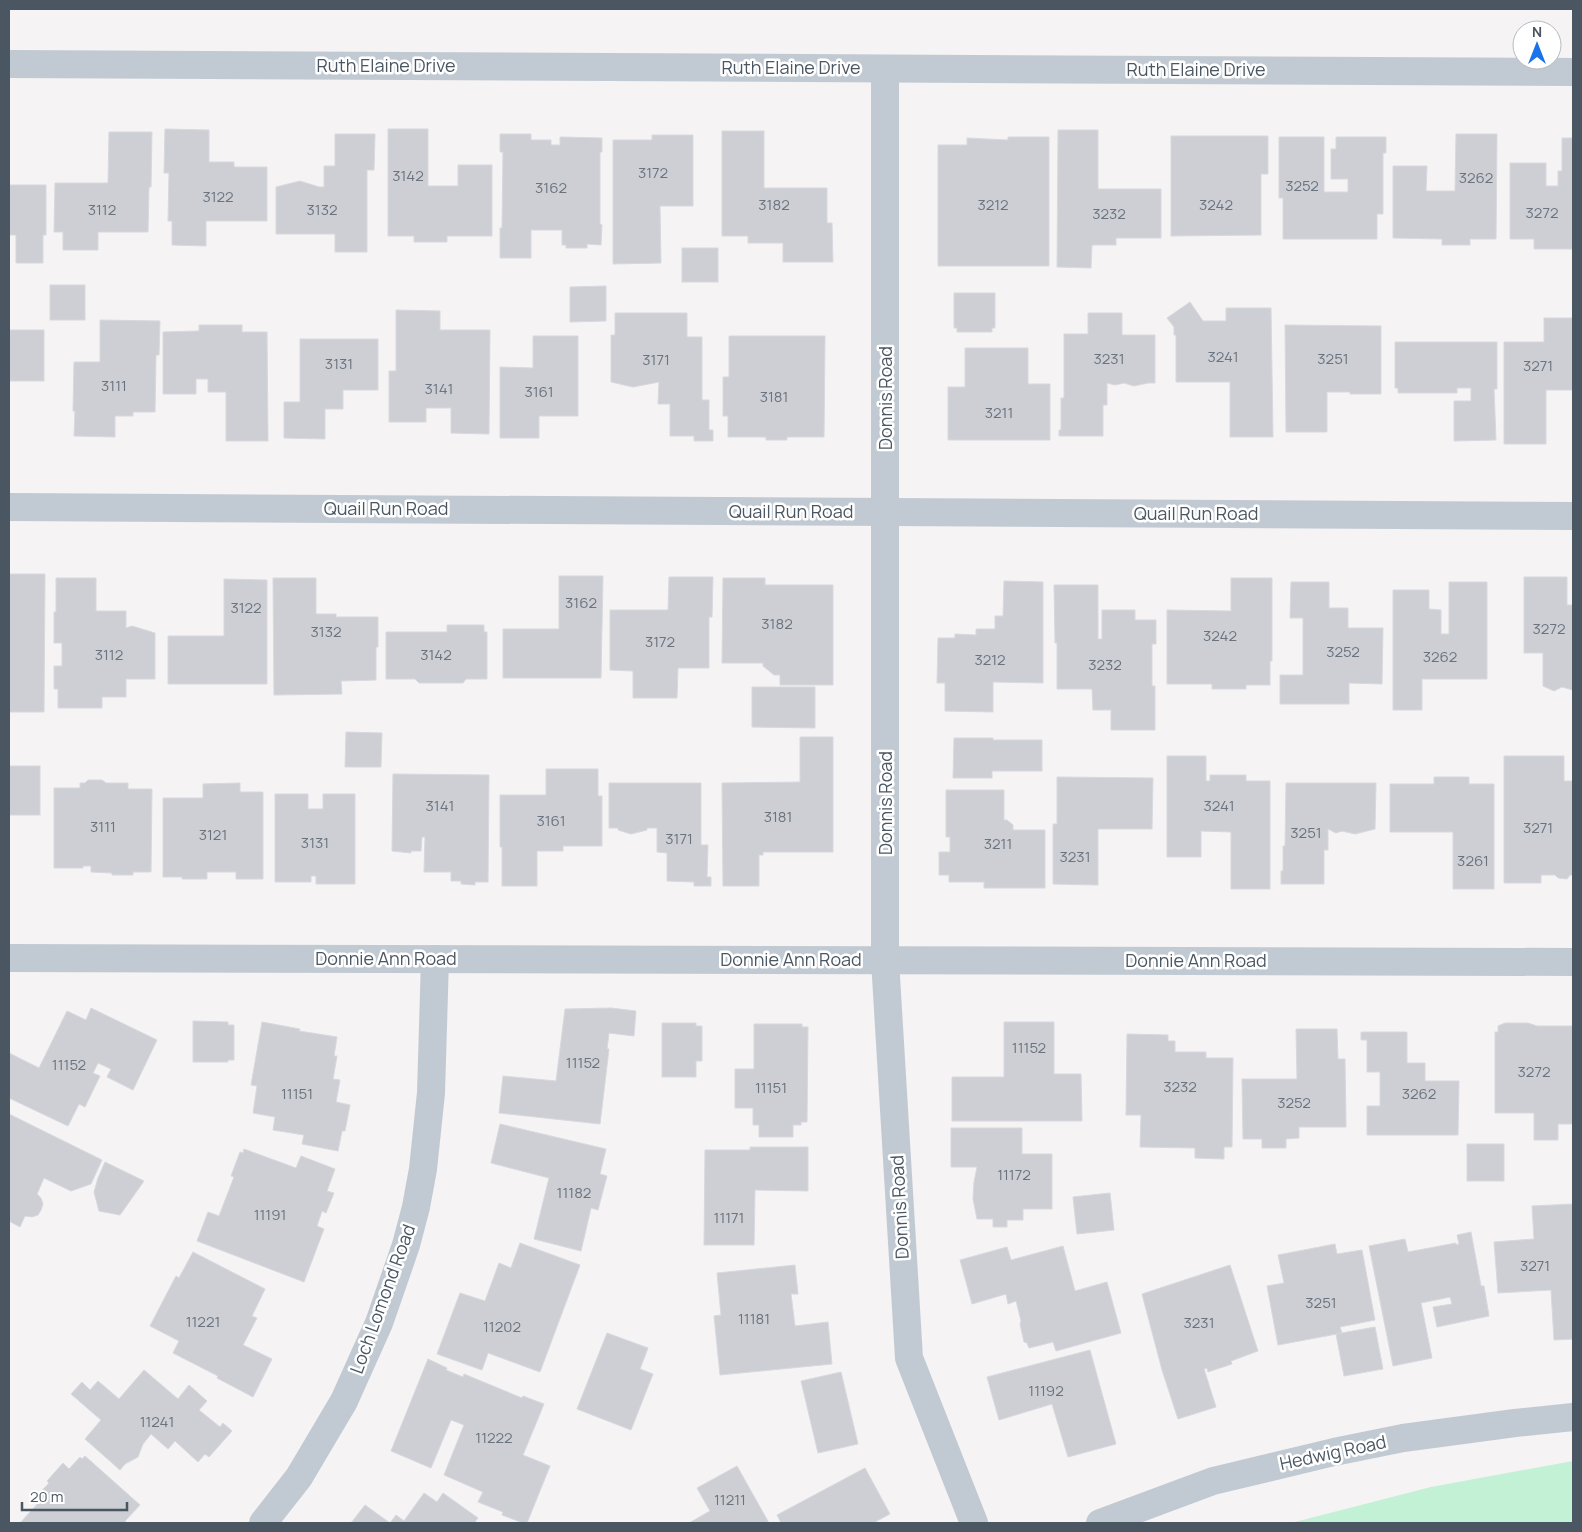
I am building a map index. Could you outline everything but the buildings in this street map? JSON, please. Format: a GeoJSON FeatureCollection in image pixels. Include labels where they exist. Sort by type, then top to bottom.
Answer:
{"type":"FeatureCollection","features":[{"type":"Feature","properties":{"kind":"street","name":"Ruth Elaine Drive"},"geometry":{"type":"LineString","coordinates":[[9,64],[1573,72]]}},
{"type":"Feature","properties":{"kind":"street","name":"Donnis Road"},"geometry":{"type":"LineString","coordinates":[[885,69],[885,960],[909,1358],[974,1523]]}},
{"type":"Feature","properties":{"kind":"street","name":"Quail Run Road"},"geometry":{"type":"LineString","coordinates":[[9,507],[1573,516]]}},
{"type":"Feature","properties":{"kind":"street","name":"Donnie Ann Road"},"geometry":{"type":"LineString","coordinates":[[9,958],[1573,962]]}},
{"type":"Feature","properties":{"kind":"street","name":"Loch Lomond Road"},"geometry":{"type":"LineString","coordinates":[[263,1523],[299,1477],[344,1401],[379,1323],[406,1245],[423,1169],[431,1093],[435,959]]}},
{"type":"Feature","properties":{"kind":"street","name":"Hedwig Road"},"geometry":{"type":"LineString","coordinates":[[1100,1523],[1213,1481],[1334,1452],[1403,1438],[1573,1417]]}},
{"type":"Feature","properties":{"kind":"green space"},"geometry":{"type":"Polygon","coordinates":[[[1573,1461],[1573,1523],[1291,1523],[1431,1487],[1573,1461]]]}}]}
